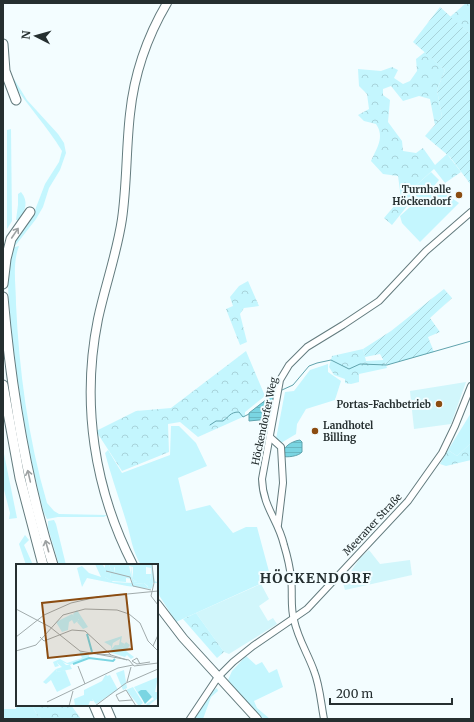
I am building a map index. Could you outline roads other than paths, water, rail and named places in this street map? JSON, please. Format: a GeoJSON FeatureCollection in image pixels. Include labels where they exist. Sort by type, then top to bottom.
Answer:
{"type":"FeatureCollection","features":[{"type":"Feature","properties":{"kind":"highway"},"geometry":{"type":"LineString","coordinates":[[3,44],[5,71],[16,100]]}},
{"type":"Feature","properties":{"kind":"highway"},"geometry":{"type":"LineString","coordinates":[[3,284],[7,254],[11,239],[30,212]]}},
{"type":"Feature","properties":{"kind":"highway"},"geometry":{"type":"LineString","coordinates":[[3,297],[16,407],[38,514],[35,525],[53,564]]}},
{"type":"Feature","properties":{"kind":"highway"},"geometry":{"type":"LineString","coordinates":[[3,385],[12,439],[35,525],[43,564]]}},
{"type":"Feature","properties":{"kind":"highway"},"geometry":{"type":"LineString","coordinates":[[94,706],[100,719]]}},
{"type":"Feature","properties":{"kind":"highway"},"geometry":{"type":"LineString","coordinates":[[105,706],[111,719]]}},
{"type":"Feature","properties":{"kind":"main road"},"geometry":{"type":"LineString","coordinates":[[133,564],[115,525],[99,474],[93,434],[91,384],[94,348],[102,305],[122,221],[133,89],[150,36],[166,3]]}},
{"type":"Feature","properties":{"kind":"main road"},"geometry":{"type":"LineString","coordinates":[[158,605],[183,638],[257,719]]}},
{"type":"Feature","properties":{"kind":"street","name":"Höckendorfer Weg"},"geometry":{"type":"LineString","coordinates":[[324,719],[314,672],[297,634],[293,619],[291,605],[292,578],[278,525],[268,510],[262,491],[262,479],[271,438],[280,380],[289,365],[307,347],[379,301],[426,251],[471,212]]}},
{"type":"Feature","properties":{"kind":"street","name":"Meeraner Straße"},"geometry":{"type":"LineString","coordinates":[[190,719],[218,677],[246,651],[307,609],[421,485],[450,437],[471,386]]}},
{"type":"Feature","properties":{"kind":"street"},"geometry":{"type":"LineString","coordinates":[[271,438],[281,447],[283,484],[278,525]]}},
{"type":"Feature","properties":{"kind":"water"},"geometry":{"type":"Polygon","coordinates":[[[276,392],[269,419],[249,421],[249,413],[276,392]]]}},
{"type":"Feature","properties":{"kind":"water"},"geometry":{"type":"Polygon","coordinates":[[[300,440],[302,442],[302,452],[293,456],[282,456],[282,453],[288,445],[300,440]]]}},
{"type":"Feature","properties":{"kind":"waterway"},"geometry":{"type":"LineString","coordinates":[[282,390],[293,385],[309,366],[317,363],[331,360],[349,369],[360,364],[387,365],[471,341]]}},
{"type":"Feature","properties":{"kind":"waterway"},"geometry":{"type":"LineString","coordinates":[[210,425],[216,421],[223,421],[234,413],[239,412],[243,417],[249,414]]}},
{"type":"Feature","properties":{"kind":"place","name":"Turnhalle Höckendorf"},"geometry":{"type":"Point","coordinates":[459,195]}},
{"type":"Feature","properties":{"kind":"place","name":"Portas-Fachbetrieb"},"geometry":{"type":"Point","coordinates":[439,404]}},
{"type":"Feature","properties":{"kind":"place","name":"Landhotel Billing"},"geometry":{"type":"Point","coordinates":[315,431]}},
{"type":"Feature","properties":{"kind":"district","name":"HÖCKENDORF"},"geometry":{"type":"Point","coordinates":[316,578]}}]}
